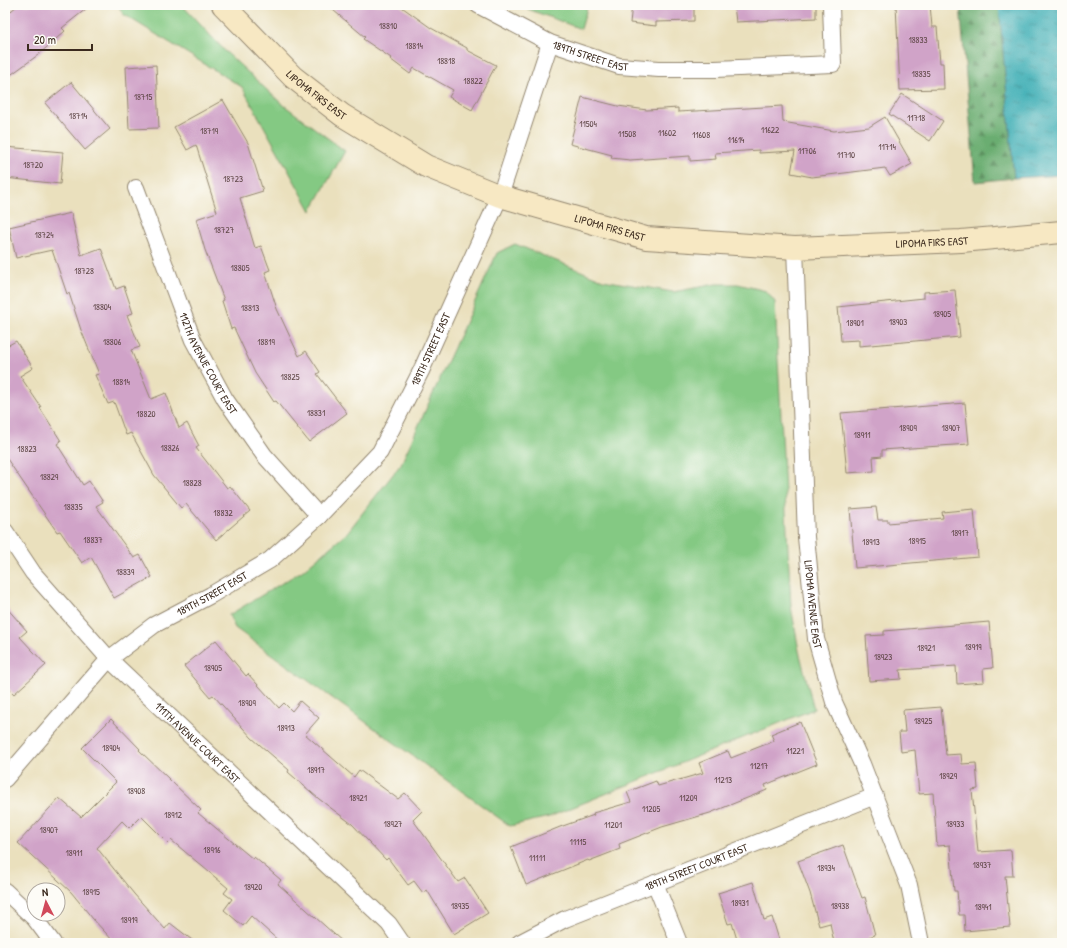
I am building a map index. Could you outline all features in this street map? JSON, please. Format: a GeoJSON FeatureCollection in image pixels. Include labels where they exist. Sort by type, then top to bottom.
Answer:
{"type":"FeatureCollection","features":[{"type":"Feature","properties":{"kind":"street","name":"LIPOMA FIRS EAST"},"geometry":{"type":"LineString","coordinates":[[223,5],[293,77],[342,114],[426,166],[500,196],[646,238],[795,248],[961,241],[1062,232]]}},
{"type":"Feature","properties":{"kind":"street"},"geometry":{"type":"LineString","coordinates":[[478,5],[550,43]]}},
{"type":"Feature","properties":{"kind":"street","name":"189TH STREET EAST"},"geometry":{"type":"LineString","coordinates":[[5,779],[109,659],[154,626],[211,595],[270,560],[319,516],[380,452],[421,371],[500,196],[550,43],[619,66],[659,69],[715,69],[834,64],[831,5]]}},
{"type":"Feature","properties":{"kind":"street","name":"112TH AVENUE COURT EAST"},"geometry":{"type":"LineString","coordinates":[[136,188],[193,340],[225,399],[264,455],[319,516]]}},
{"type":"Feature","properties":{"kind":"street","name":"LIPOMA AVENUE EAST"},"geometry":{"type":"LineString","coordinates":[[795,248],[806,537],[816,639],[834,702],[862,764],[909,885],[921,943]]}},
{"type":"Feature","properties":{"kind":"street","name":"111TH AVENUE COURT EAST"},"geometry":{"type":"LineString","coordinates":[[5,531],[33,573],[109,659],[389,924],[402,943]]}},
{"type":"Feature","properties":{"kind":"street","name":"189TH STREET COURT EAST"},"geometry":{"type":"LineString","coordinates":[[519,943],[565,919],[874,796]]}},
{"type":"Feature","properties":{"kind":"street"},"geometry":{"type":"LineString","coordinates":[[655,883],[679,943]]}},
{"type":"Feature","properties":{"kind":"street"},"geometry":{"type":"LineString","coordinates":[[5,891],[35,919],[52,943]]}},
{"type":"Feature","properties":{"kind":"green space"},"geometry":{"type":"Polygon","coordinates":[[[118,5],[182,5],[226,52],[281,103],[345,151],[311,211],[242,87],[123,14],[118,5]]]}},
{"type":"Feature","properties":{"kind":"green space"},"geometry":{"type":"Polygon","coordinates":[[[517,5],[588,5],[581,29],[517,5]]]}},
{"type":"Feature","properties":{"kind":"green space"},"geometry":{"type":"Polygon","coordinates":[[[960,5],[999,5],[1014,178],[975,182],[960,5]]]}},
{"type":"Feature","properties":{"kind":"green space"},"geometry":{"type":"Polygon","coordinates":[[[515,244],[603,280],[673,292],[716,284],[738,284],[766,291],[775,302],[791,606],[799,651],[814,709],[549,817],[510,826],[235,628],[229,615],[302,571],[346,534],[401,464],[497,253],[515,244]]]}},
{"type":"Feature","properties":{"kind":"water"},"geometry":{"type":"Polygon","coordinates":[[[999,5],[1062,5],[1062,175],[1014,178],[999,5]]]}},
{"type":"Feature","properties":{"kind":"building"},"geometry":{"type":"Polygon","coordinates":[[[18,5],[91,5],[62,28],[65,31],[38,55],[5,79],[5,16],[18,5]]]}},
{"type":"Feature","properties":{"kind":"building"},"geometry":{"type":"Polygon","coordinates":[[[327,5],[399,5],[431,28],[467,48],[467,50],[496,65],[472,110],[449,97],[453,90],[414,68],[410,74],[390,59],[391,58],[363,39],[365,37],[327,5]]]}},
{"type":"Feature","properties":{"kind":"building"},"geometry":{"type":"Polygon","coordinates":[[[632,5],[694,5],[694,21],[656,22],[656,26],[630,23],[632,5]]]}},
{"type":"Feature","properties":{"kind":"building"},"geometry":{"type":"Polygon","coordinates":[[[734,5],[816,5],[816,18],[736,22],[734,5]]]}},
{"type":"Feature","properties":{"kind":"building"},"geometry":{"type":"Polygon","coordinates":[[[896,5],[930,5],[932,27],[937,27],[940,63],[943,63],[944,89],[900,90],[896,5]]]}},
{"type":"Feature","properties":{"kind":"building"},"geometry":{"type":"Polygon","coordinates":[[[156,65],[159,128],[129,129],[126,67],[156,65]]]}},
{"type":"Feature","properties":{"kind":"building"},"geometry":{"type":"Polygon","coordinates":[[[71,82],[110,129],[85,150],[45,103],[71,82]]]}},
{"type":"Feature","properties":{"kind":"building"},"geometry":{"type":"Polygon","coordinates":[[[902,94],[943,121],[930,141],[889,114],[902,94]]]}},
{"type":"Feature","properties":{"kind":"building"},"geometry":{"type":"Polygon","coordinates":[[[582,97],[618,106],[647,110],[678,108],[678,112],[782,106],[783,122],[834,131],[869,127],[885,117],[912,164],[890,176],[885,168],[812,177],[791,173],[795,151],[759,153],[759,150],[715,153],[716,159],[690,161],[690,156],[630,160],[611,158],[612,155],[570,144],[582,97]]]}},
{"type":"Feature","properties":{"kind":"building"},"geometry":{"type":"Polygon","coordinates":[[[223,100],[248,143],[263,191],[240,198],[255,248],[261,246],[270,270],[265,272],[277,309],[299,356],[306,351],[320,372],[317,374],[347,413],[309,442],[276,401],[274,402],[255,373],[234,328],[231,329],[222,301],[224,300],[205,250],[196,219],[217,212],[196,145],[187,150],[174,127],[223,100]]]}},
{"type":"Feature","properties":{"kind":"building"},"geometry":{"type":"Polygon","coordinates":[[[5,147],[63,152],[60,184],[5,178],[5,147]]]}},
{"type":"Feature","properties":{"kind":"building"},"geometry":{"type":"Polygon","coordinates":[[[71,213],[81,255],[101,248],[116,289],[124,286],[133,313],[127,315],[140,347],[131,350],[151,399],[166,393],[179,428],[187,423],[199,446],[196,448],[227,488],[230,486],[250,511],[216,540],[186,504],[181,508],[154,475],[131,433],[126,435],[114,402],[108,404],[95,375],[99,374],[81,330],[69,293],[67,294],[52,250],[16,258],[9,227],[71,213]]]}},
{"type":"Feature","properties":{"kind":"building"},"geometry":{"type":"Polygon","coordinates":[[[955,290],[960,337],[859,346],[859,340],[841,341],[838,307],[924,298],[924,292],[955,290]]]}},
{"type":"Feature","properties":{"kind":"building"},"geometry":{"type":"Polygon","coordinates":[[[16,341],[33,368],[20,376],[41,407],[40,408],[61,441],[57,444],[83,485],[89,481],[103,502],[96,506],[134,558],[140,555],[152,577],[114,598],[91,557],[82,563],[60,531],[57,532],[5,456],[5,347],[16,341]]]}},
{"type":"Feature","properties":{"kind":"building"},"geometry":{"type":"Polygon","coordinates":[[[965,403],[969,444],[882,450],[882,456],[873,457],[874,471],[847,473],[841,413],[965,403]]]}},
{"type":"Feature","properties":{"kind":"building"},"geometry":{"type":"Polygon","coordinates":[[[876,507],[878,520],[888,520],[888,523],[943,518],[942,512],[974,509],[978,557],[855,568],[850,509],[876,507]]]}},
{"type":"Feature","properties":{"kind":"building"},"geometry":{"type":"Polygon","coordinates":[[[5,606],[27,631],[20,637],[46,665],[14,694],[5,685],[5,606]]]}},
{"type":"Feature","properties":{"kind":"building"},"geometry":{"type":"Polygon","coordinates":[[[989,622],[993,668],[983,669],[984,682],[957,684],[956,666],[900,670],[901,679],[869,681],[866,636],[884,635],[884,631],[989,622]]]}},
{"type":"Feature","properties":{"kind":"building"},"geometry":{"type":"Polygon","coordinates":[[[216,640],[246,676],[248,674],[279,708],[284,703],[292,711],[300,701],[319,718],[305,734],[354,777],[359,770],[398,799],[405,793],[422,811],[413,820],[458,882],[465,878],[488,913],[454,934],[427,890],[423,893],[414,881],[408,885],[388,858],[386,860],[352,824],[319,799],[288,772],[289,770],[252,738],[213,695],[210,697],[184,666],[216,640]]]}},
{"type":"Feature","properties":{"kind":"building"},"geometry":{"type":"Polygon","coordinates":[[[941,707],[946,755],[961,754],[962,764],[976,763],[978,789],[972,790],[978,852],[1011,850],[1013,876],[1005,876],[1010,927],[965,931],[964,915],[959,915],[957,891],[954,891],[950,845],[937,846],[933,793],[919,794],[915,750],[901,752],[899,732],[905,732],[903,710],[941,707]]]}},
{"type":"Feature","properties":{"kind":"building"},"geometry":{"type":"Polygon","coordinates":[[[111,719],[140,749],[139,750],[201,810],[198,813],[253,859],[254,857],[281,880],[278,884],[344,943],[281,943],[251,916],[243,926],[224,910],[232,899],[224,893],[228,888],[171,840],[168,843],[141,816],[129,828],[122,821],[97,848],[134,894],[165,929],[170,923],[196,943],[115,943],[66,887],[66,882],[60,882],[18,843],[59,798],[81,817],[116,782],[82,748],[111,719]]]}},
{"type":"Feature","properties":{"kind":"building"},"geometry":{"type":"Polygon","coordinates":[[[800,722],[817,764],[765,785],[767,790],[710,813],[662,827],[619,844],[620,849],[526,885],[511,847],[594,815],[593,813],[631,802],[627,792],[656,781],[658,786],[703,773],[699,763],[728,751],[731,758],[774,741],[771,734],[800,722]]]}},
{"type":"Feature","properties":{"kind":"building"},"geometry":{"type":"Polygon","coordinates":[[[843,845],[862,898],[865,897],[875,935],[869,937],[871,943],[834,943],[830,923],[819,926],[810,893],[798,861],[843,845]]]}},
{"type":"Feature","properties":{"kind":"building"},"geometry":{"type":"Polygon","coordinates":[[[753,882],[764,920],[772,917],[780,943],[738,943],[732,923],[728,924],[718,893],[753,882]]]}}]}
